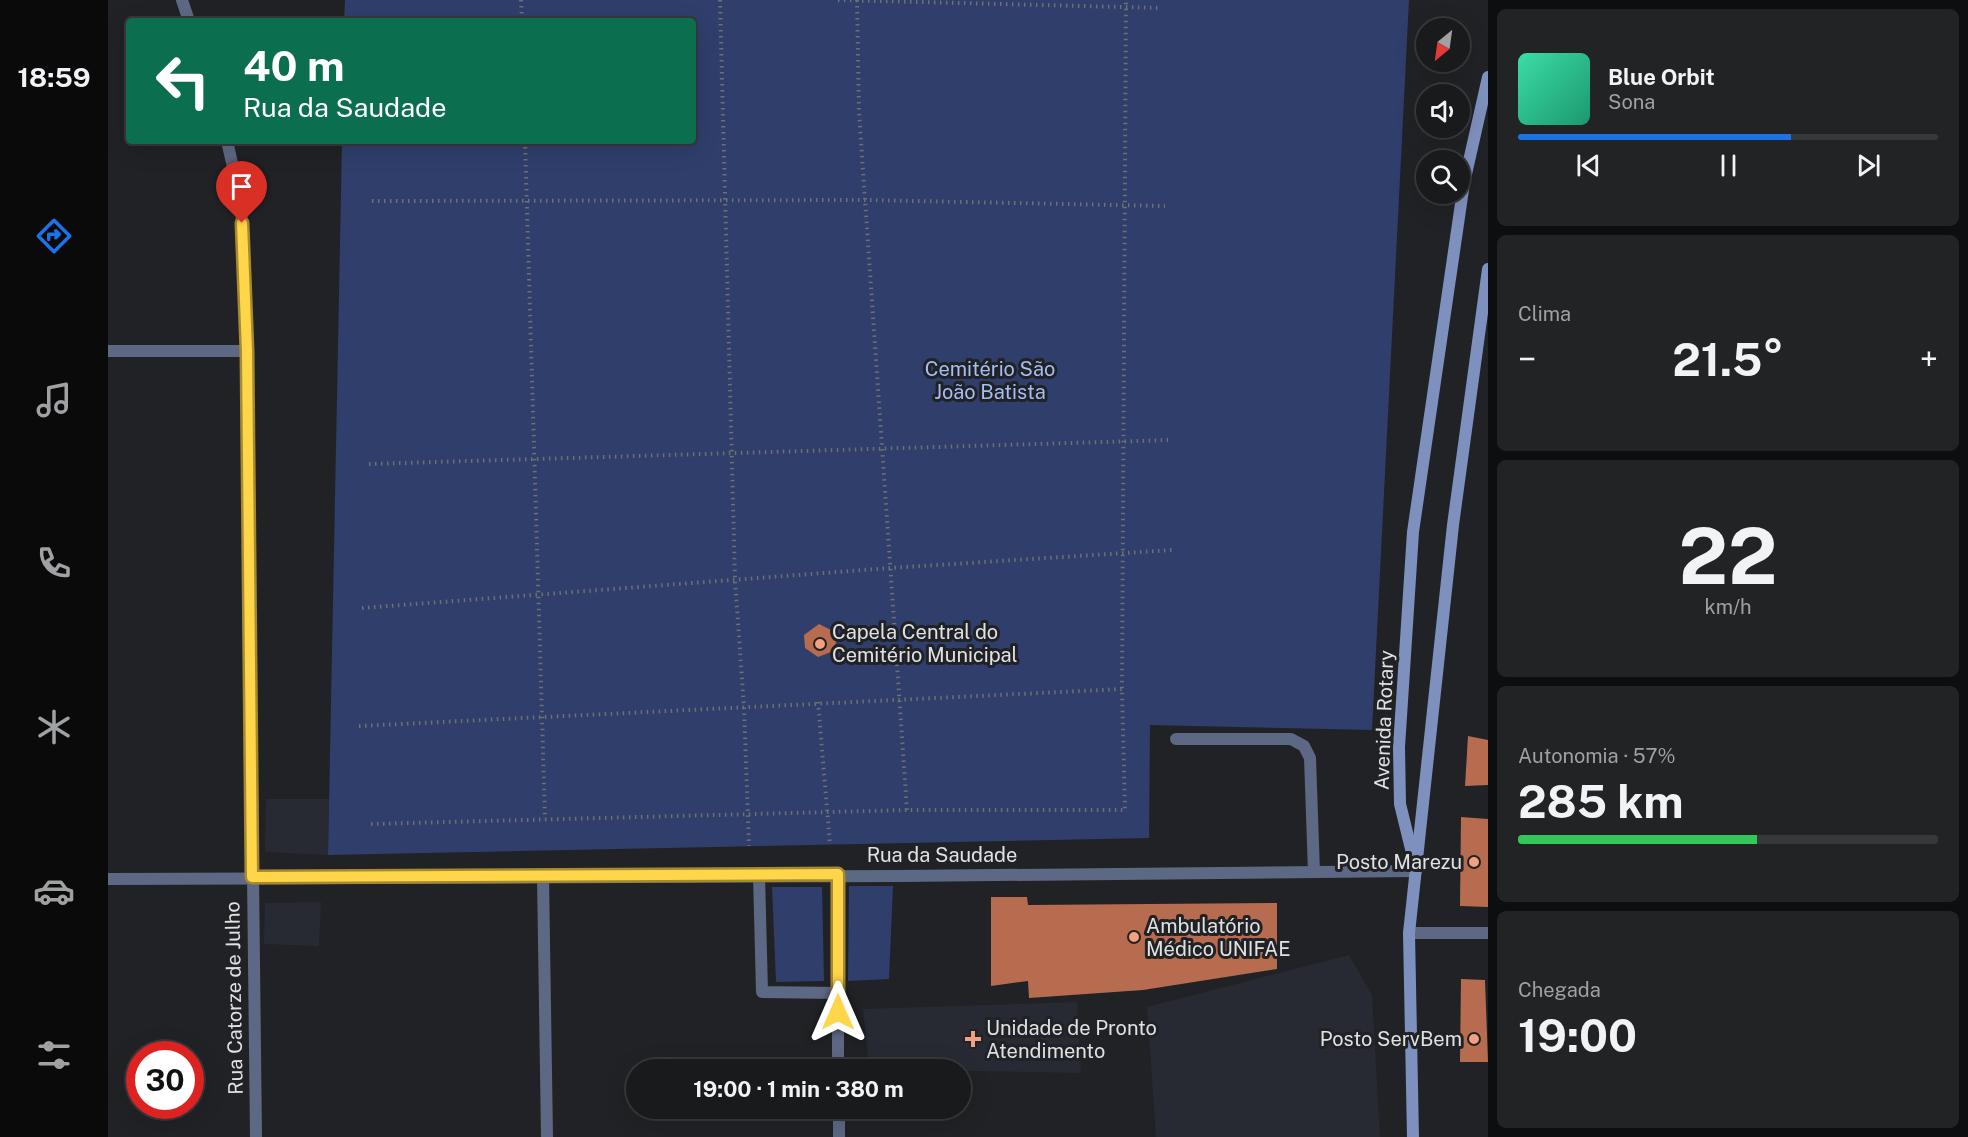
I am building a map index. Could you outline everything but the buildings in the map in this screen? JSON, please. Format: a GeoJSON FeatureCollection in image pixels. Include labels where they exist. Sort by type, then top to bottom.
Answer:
{"type":"FeatureCollection","features":[{"type":"Feature","properties":{"kind":"main road","name":"Avenida Rotary"},"geometry":{"type":"LineString","coordinates":[[1416,871],[1401,804],[1400,747],[1413,532],[1464,183],[1488,77]]}},
{"type":"Feature","properties":{"kind":"main road"},"geometry":{"type":"LineString","coordinates":[[1413,1137],[1409,933],[1453,525],[1488,269]]}},
{"type":"Feature","properties":{"kind":"street"},"geometry":{"type":"LineString","coordinates":[[182,0],[188,18]]}},
{"type":"Feature","properties":{"kind":"street","name":"Rua Catorze de Julho"},"geometry":{"type":"LineString","coordinates":[[228,144],[241,202],[247,351],[256,1137]]}},
{"type":"Feature","properties":{"kind":"street"},"geometry":{"type":"LineString","coordinates":[[108,351],[247,351]]}},
{"type":"Feature","properties":{"kind":"street"},"geometry":{"type":"LineString","coordinates":[[1176,739],[1291,740],[1304,746],[1310,758],[1314,872]]}},
{"type":"Feature","properties":{"kind":"street","name":"Rua da Saudade"},"geometry":{"type":"LineString","coordinates":[[108,879],[838,874],[900,876],[1416,871]]}},
{"type":"Feature","properties":{"kind":"street"},"geometry":{"type":"LineString","coordinates":[[838,874],[838,1059]]}},
{"type":"Feature","properties":{"kind":"street"},"geometry":{"type":"LineString","coordinates":[[759,875],[762,992],[837,993]]}},
{"type":"Feature","properties":{"kind":"street"},"geometry":{"type":"LineString","coordinates":[[543,876],[547,1137]]}},
{"type":"Feature","properties":{"kind":"street"},"geometry":{"type":"LineString","coordinates":[[1409,933],[1488,933]]}},
{"type":"Feature","properties":{"kind":"street"},"geometry":{"type":"LineString","coordinates":[[839,1119],[839,1137]]}},
{"type":"Feature","properties":{"kind":"path"},"geometry":{"type":"LineString","coordinates":[[521,0],[522,18]]}},
{"type":"Feature","properties":{"kind":"path"},"geometry":{"type":"LineString","coordinates":[[720,0],[735,580],[744,707],[749,846]]}},
{"type":"Feature","properties":{"kind":"path"},"geometry":{"type":"LineString","coordinates":[[838,0],[1161,8]]}},
{"type":"Feature","properties":{"kind":"path"},"geometry":{"type":"LineString","coordinates":[[857,0],[859,112],[907,810]]}},
{"type":"Feature","properties":{"kind":"path"},"geometry":{"type":"LineString","coordinates":[[371,824],[907,810],[1125,810],[1122,689],[1126,0]]}},
{"type":"Feature","properties":{"kind":"path"},"geometry":{"type":"LineString","coordinates":[[525,144],[545,819]]}},
{"type":"Feature","properties":{"kind":"path"},"geometry":{"type":"LineString","coordinates":[[372,201],[865,200],[1165,206]]}},
{"type":"Feature","properties":{"kind":"path"},"geometry":{"type":"LineString","coordinates":[[369,464],[1170,440]]}},
{"type":"Feature","properties":{"kind":"path"},"geometry":{"type":"LineString","coordinates":[[362,608],[538,593],[1172,550]]}},
{"type":"Feature","properties":{"kind":"path"},"geometry":{"type":"LineString","coordinates":[[359,726],[1122,689]]}},
{"type":"Feature","properties":{"kind":"path"},"geometry":{"type":"LineString","coordinates":[[818,702],[830,844]]}},
{"type":"Feature","properties":{"kind":"shaded area"},"geometry":{"type":"Polygon","coordinates":[[[266,799],[329,799],[328,855],[265,852],[266,799]]]}},
{"type":"Feature","properties":{"kind":"shaded area"},"geometry":{"type":"Polygon","coordinates":[[[321,902],[319,946],[264,944],[265,903],[321,902]]]}},
{"type":"Feature","properties":{"kind":"shaded area"},"geometry":{"type":"Polygon","coordinates":[[[1349,955],[1372,995],[1380,1137],[1156,1137],[1147,1007],[1349,955]]]}},
{"type":"Feature","properties":{"kind":"shaded area","name":"Unidade de Pronto Atendimento"},"geometry":{"type":"Polygon","coordinates":[[[1077,1002],[1081,1073],[971,1071],[971,1059],[868,1059],[863,1009],[1077,1002]]]}},
{"type":"Feature","properties":{"kind":"green space","name":"Cemitério São João Batista"},"geometry":{"type":"Polygon","coordinates":[[[345,0],[1409,0],[1372,730],[1150,725],[1149,838],[328,855],[342,144],[696,144],[696,18],[344,18],[345,0]]]}},
{"type":"Feature","properties":{"kind":"green space"},"geometry":{"type":"Polygon","coordinates":[[[849,886],[893,886],[889,979],[848,981],[849,886]]]}},
{"type":"Feature","properties":{"kind":"green space"},"geometry":{"type":"Polygon","coordinates":[[[772,887],[822,887],[824,981],[776,982],[772,887]]]}},
{"type":"Feature","properties":{"kind":"place","name":"Capela Central do Cemitério Municipal"},"geometry":{"type":"Point","coordinates":[820,644]}},
{"type":"Feature","properties":{"kind":"place","name":"Posto Marezu"},"geometry":{"type":"Point","coordinates":[1474,862]}},
{"type":"Feature","properties":{"kind":"place","name":"Ambulatório Médico UNIFAE"},"geometry":{"type":"Point","coordinates":[1134,937]}},
{"type":"Feature","properties":{"kind":"place","name":"Unidade de Pronto Atendimento"},"geometry":{"type":"Point","coordinates":[973,1039]}},
{"type":"Feature","properties":{"kind":"place","name":"Posto ServBem"},"geometry":{"type":"Point","coordinates":[1474,1039]}},
{"type":"Feature","properties":{"kind":"route"},"geometry":{"type":"LineString","coordinates":[[242,223],[247,351],[252,877],[838,874],[838,1012]]}}]}
